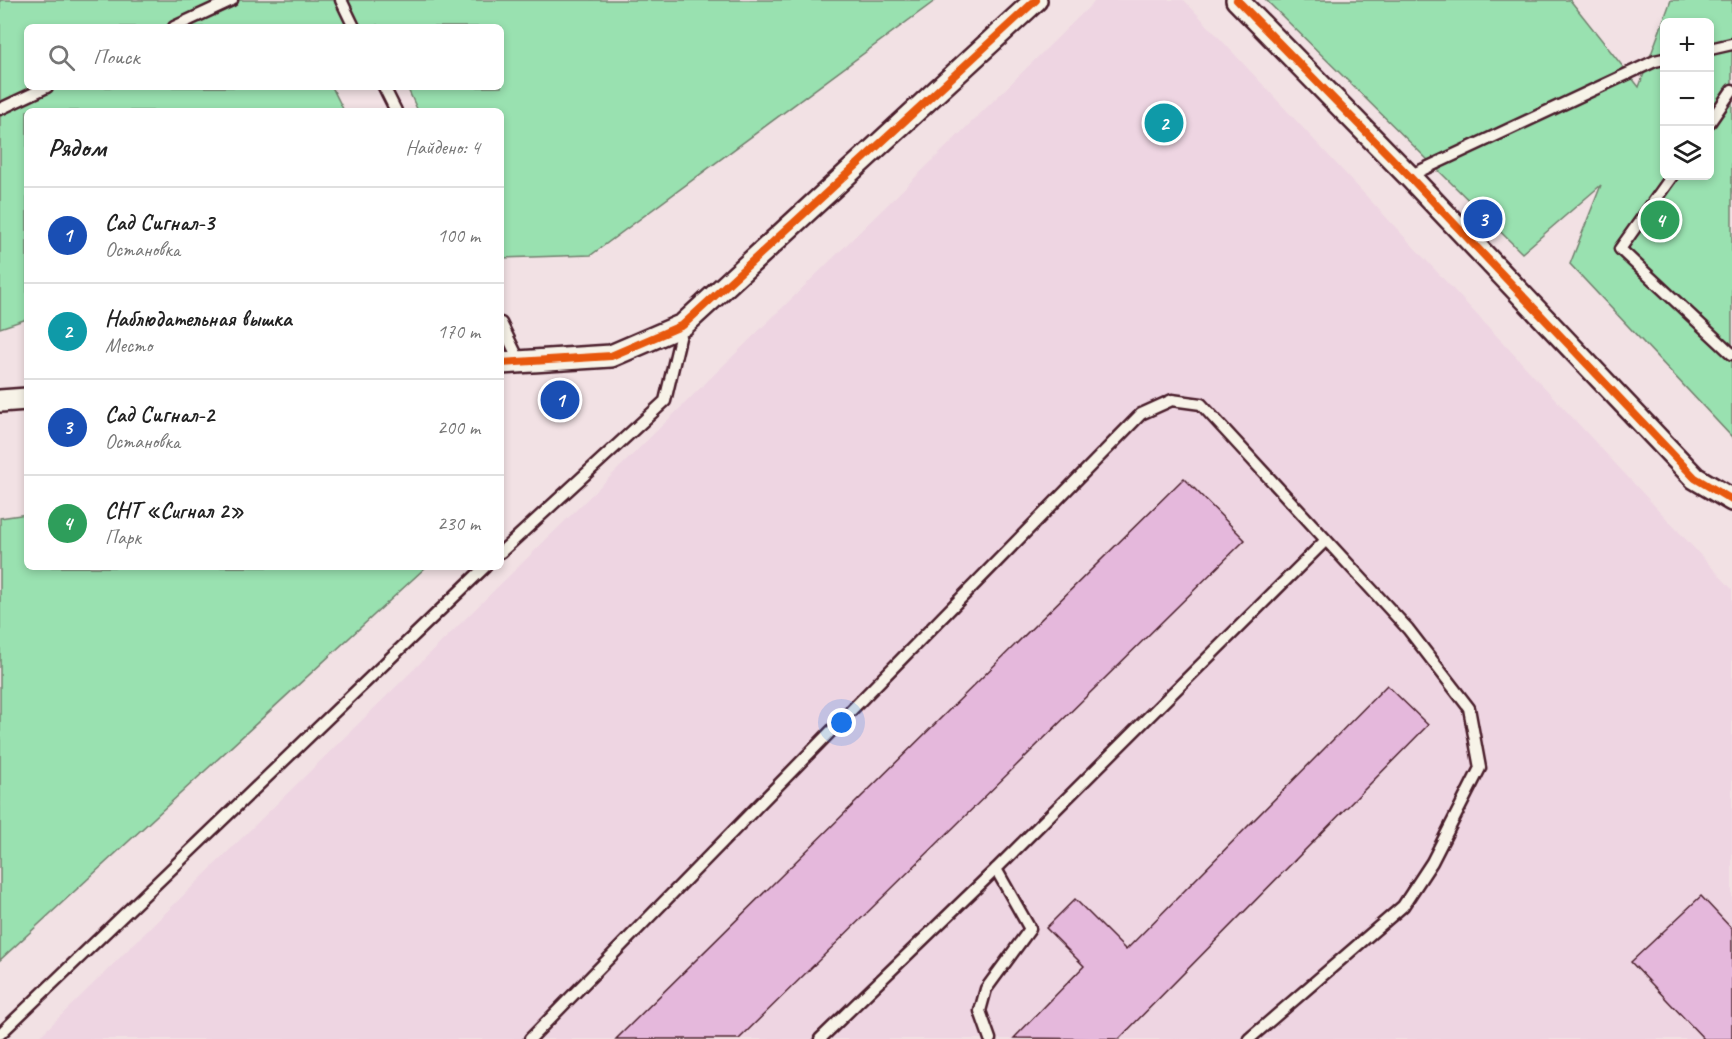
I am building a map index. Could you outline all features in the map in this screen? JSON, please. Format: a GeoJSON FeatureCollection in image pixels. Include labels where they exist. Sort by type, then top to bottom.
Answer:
{"type":"FeatureCollection","features":[{"type":"Feature","properties":{"kind":"street"},"geometry":{"type":"LineString","coordinates":[[511,363],[611,357],[683,325],[1036,0]]}},
{"type":"Feature","properties":{"kind":"street"},"geometry":{"type":"LineString","coordinates":[[1237,0],[1409,176],[1695,478],[1732,500]]}},
{"type":"Feature","properties":{"kind":"street"},"geometry":{"type":"LineString","coordinates":[[0,401],[24,399]]}},
{"type":"Feature","properties":{"kind":"lane"},"geometry":{"type":"LineString","coordinates":[[180,24],[232,0]]}},
{"type":"Feature","properties":{"kind":"lane"},"geometry":{"type":"LineString","coordinates":[[340,0],[352,24]]}},
{"type":"Feature","properties":{"kind":"lane"},"geometry":{"type":"LineString","coordinates":[[1714,48],[1732,44]]}},
{"type":"Feature","properties":{"kind":"lane"},"geometry":{"type":"LineString","coordinates":[[1409,176],[1644,66],[1660,61]]}},
{"type":"Feature","properties":{"kind":"lane"},"geometry":{"type":"LineString","coordinates":[[0,109],[40,90]]}},
{"type":"Feature","properties":{"kind":"lane"},"geometry":{"type":"LineString","coordinates":[[386,90],[394,108]]}},
{"type":"Feature","properties":{"kind":"lane"},"geometry":{"type":"LineString","coordinates":[[1714,116],[1732,90]]}},
{"type":"Feature","properties":{"kind":"lane"},"geometry":{"type":"LineString","coordinates":[[1669,180],[1620,249],[1732,354]]}},
{"type":"Feature","properties":{"kind":"lane"},"geometry":{"type":"LineString","coordinates":[[504,549],[665,401],[683,325]]}},
{"type":"Feature","properties":{"kind":"lane"},"geometry":{"type":"LineString","coordinates":[[504,335],[511,363]]}},
{"type":"Feature","properties":{"kind":"lane"},"geometry":{"type":"LineString","coordinates":[[530,1039],[1141,414],[1173,400],[1202,404],[1408,629],[1469,708],[1480,768],[1431,861],[1403,906],[1249,1039]]}},
{"type":"Feature","properties":{"kind":"lane"},"geometry":{"type":"LineString","coordinates":[[820,1039],[996,869],[1326,540]]}},
{"type":"Feature","properties":{"kind":"lane"},"geometry":{"type":"LineString","coordinates":[[0,1034],[482,570]]}},
{"type":"Feature","properties":{"kind":"lane"},"geometry":{"type":"LineString","coordinates":[[990,1039],[980,1011],[986,989],[1030,929],[996,869]]}},
{"type":"Feature","properties":{"kind":"shaded area"},"geometry":{"type":"Polygon","coordinates":[[[1096,0],[1184,0],[1732,589],[1732,1039],[37,1039],[1096,0]]]}},
{"type":"Feature","properties":{"kind":"green space"},"geometry":{"type":"Polygon","coordinates":[[[0,0],[936,0],[591,255],[504,258],[504,108],[417,108],[408,90],[504,90],[504,24],[24,24],[24,90],[334,90],[342,108],[24,108],[24,320],[0,328],[0,0]]]}},
{"type":"Feature","properties":{"kind":"green space"},"geometry":{"type":"Polygon","coordinates":[[[1266,0],[1570,0],[1639,87],[1660,30],[1660,180],[1714,180],[1714,18],[1664,18],[1671,0],[1732,0],[1732,437],[1570,264],[1601,185],[1522,253],[1266,0]]]}},
{"type":"Feature","properties":{"kind":"green space"},"geometry":{"type":"Polygon","coordinates":[[[24,514],[24,570],[423,570],[0,960],[0,518],[24,514]]]}},
{"type":"Feature","properties":{"kind":"building"},"geometry":{"type":"Polygon","coordinates":[[[1164,113],[1174,124],[1164,133],[1154,122],[1164,113]]]}},
{"type":"Feature","properties":{"kind":"building"},"geometry":{"type":"Polygon","coordinates":[[[1184,478],[1245,540],[739,1039],[616,1039],[1184,478]]]}},
{"type":"Feature","properties":{"kind":"building"},"geometry":{"type":"Polygon","coordinates":[[[1387,685],[1428,725],[1119,1039],[1014,1038],[1084,966],[1046,928],[1075,899],[1126,950],[1387,685]]]}},
{"type":"Feature","properties":{"kind":"building"},"geometry":{"type":"Polygon","coordinates":[[[1701,896],[1732,929],[1732,1039],[1704,1039],[1631,962],[1701,896]]]}},
{"type":"Feature","properties":{"kind":"cycle path"},"geometry":{"type":"LineString","coordinates":[[504,363],[611,356],[683,325],[1036,0]]}},
{"type":"Feature","properties":{"kind":"cycle path"},"geometry":{"type":"LineString","coordinates":[[1237,0],[1409,176],[1695,478],[1732,500]]}},
{"type":"Feature","properties":{"kind":"place","name":"Наблюдательная вышка"},"geometry":{"type":"Point","coordinates":[1164,123]}},
{"type":"Feature","properties":{"kind":"place","name":"Сад Сигнал-2"},"geometry":{"type":"Point","coordinates":[1483,219]}},
{"type":"Feature","properties":{"kind":"place","name":"СНТ «Сигнал 2»"},"geometry":{"type":"Point","coordinates":[1660,220]}},
{"type":"Feature","properties":{"kind":"place","name":"Сад Сигнал-3"},"geometry":{"type":"Point","coordinates":[560,400]}}]}
